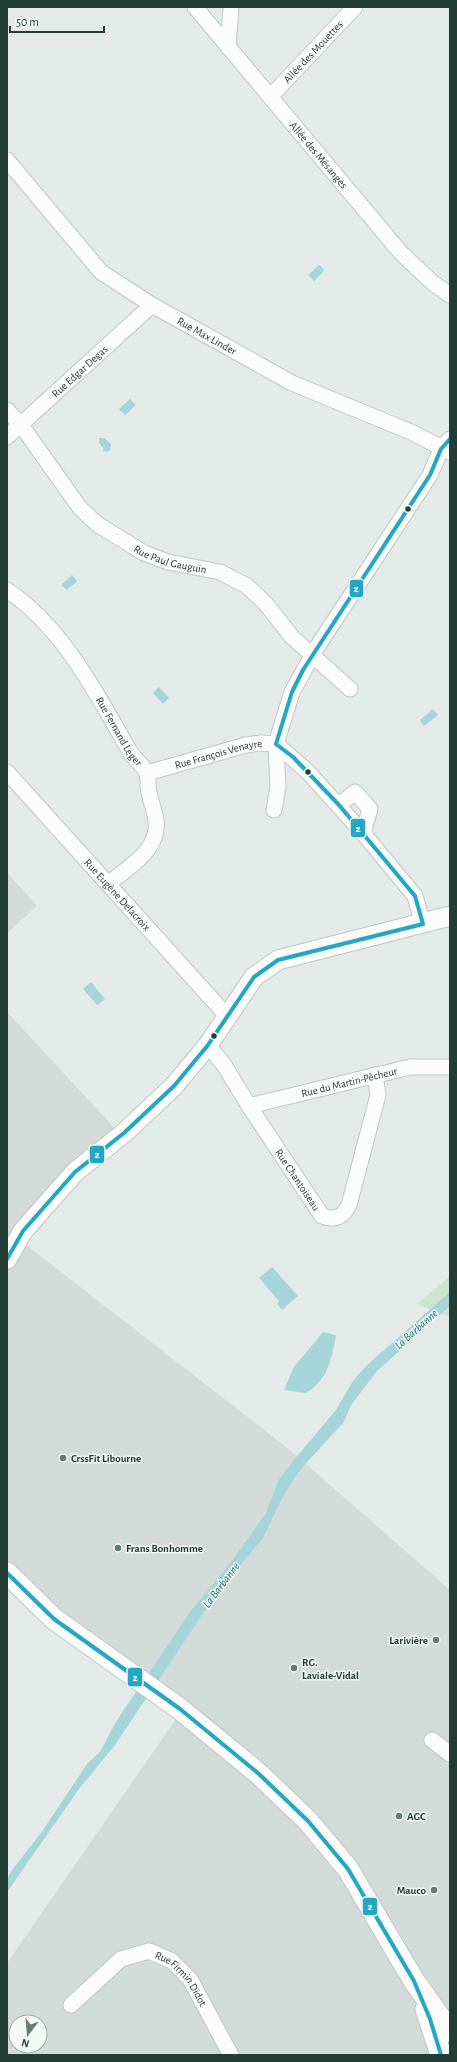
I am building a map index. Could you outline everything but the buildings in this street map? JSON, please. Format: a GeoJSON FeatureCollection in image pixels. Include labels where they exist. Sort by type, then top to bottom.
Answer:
{"type":"FeatureCollection","features":[{"type":"Feature","properties":{"kind":"main road"},"geometry":{"type":"LineString","coordinates":[[7,1573],[54,1619],[180,1709],[259,1774],[308,1821],[348,1869],[414,1981],[450,2031]]}},
{"type":"Feature","properties":{"kind":"main road"},"geometry":{"type":"LineString","coordinates":[[414,1981],[430,2018],[441,2055]]}},
{"type":"Feature","properties":{"kind":"street","name":"Allée des Mésanges"},"geometry":{"type":"LineString","coordinates":[[195,7],[401,253],[432,283],[450,295]]}},
{"type":"Feature","properties":{"kind":"street"},"geometry":{"type":"LineString","coordinates":[[228,47],[231,7]]}},
{"type":"Feature","properties":{"kind":"street","name":"Allée des Mouettes"},"geometry":{"type":"LineString","coordinates":[[271,96],[354,7]]}},
{"type":"Feature","properties":{"kind":"street","name":"Rue Max Linder"},"geometry":{"type":"LineString","coordinates":[[7,160],[101,272],[152,305],[292,383],[447,447]]}},
{"type":"Feature","properties":{"kind":"street","name":"Rue Edgar Degas"},"geometry":{"type":"LineString","coordinates":[[7,437],[152,305]]}},
{"type":"Feature","properties":{"kind":"street","name":"Rue Paul Gauguin"},"geometry":{"type":"LineString","coordinates":[[7,410],[20,425],[80,508],[97,524],[144,553],[168,562],[220,572],[247,586],[266,604],[292,637],[350,689]]}},
{"type":"Feature","properties":{"kind":"street"},"geometry":{"type":"LineString","coordinates":[[274,810],[278,787],[276,744],[292,692],[312,656],[447,447]]}},
{"type":"Feature","properties":{"kind":"street","name":"Rue Fernand Leger"},"geometry":{"type":"LineString","coordinates":[[7,590],[42,621],[73,658],[102,702],[131,754],[147,773],[148,791],[156,817],[156,831],[152,844],[144,854],[109,883]]}},
{"type":"Feature","properties":{"kind":"street","name":"Rue François Venayre"},"geometry":{"type":"LineString","coordinates":[[147,773],[246,745],[261,743],[276,744],[293,757],[339,805],[415,896],[423,924]]}},
{"type":"Feature","properties":{"kind":"street","name":"Rue Eugène Delacroix"},"geometry":{"type":"LineString","coordinates":[[7,772],[109,883],[228,1017]]}},
{"type":"Feature","properties":{"kind":"street"},"geometry":{"type":"LineString","coordinates":[[339,805],[355,792],[370,809],[363,833]]}},
{"type":"Feature","properties":{"kind":"street"},"geometry":{"type":"LineString","coordinates":[[7,1259],[23,1231],[75,1172],[124,1133],[174,1086],[208,1045],[254,977],[278,960],[450,916]]}},
{"type":"Feature","properties":{"kind":"street","name":"Rue Chantoiseau"},"geometry":{"type":"LineString","coordinates":[[208,1045],[224,1065],[249,1106],[322,1216],[328,1218],[337,1218],[345,1213],[349,1205],[378,1095],[375,1076]]}},
{"type":"Feature","properties":{"kind":"street","name":"Rue du Martin-Pêcheur"},"geometry":{"type":"LineString","coordinates":[[249,1106],[410,1067],[450,1067]]}},
{"type":"Feature","properties":{"kind":"street"},"geometry":{"type":"LineString","coordinates":[[432,1740],[450,1754]]}},
{"type":"Feature","properties":{"kind":"street","name":"Rue Firmin Didot"},"geometry":{"type":"LineString","coordinates":[[71,2005],[121,1959],[149,1951],[172,1961],[190,1980],[231,2055]]}},
{"type":"Feature","properties":{"kind":"shaded area"},"geometry":{"type":"Polygon","coordinates":[[[7,872],[37,906],[7,933],[7,872]]]}},
{"type":"Feature","properties":{"kind":"shaded area"},"geometry":{"type":"Polygon","coordinates":[[[7,1012],[121,1135],[21,1241],[290,1450],[450,1590],[450,2055],[8,2055],[7,1963],[178,1716],[7,1566],[7,1012]]]}},
{"type":"Feature","properties":{"kind":"green space"},"geometry":{"type":"Polygon","coordinates":[[[450,1276],[450,1317],[417,1304],[450,1276]]]}},
{"type":"Feature","properties":{"kind":"water"},"geometry":{"type":"Polygon","coordinates":[[[319,265],[324,271],[314,281],[308,275],[319,265]]]}},
{"type":"Feature","properties":{"kind":"water"},"geometry":{"type":"Polygon","coordinates":[[[130,399],[136,405],[125,415],[119,409],[130,399]]]}},
{"type":"Feature","properties":{"kind":"water"},"geometry":{"type":"Polygon","coordinates":[[[99,438],[104,438],[111,444],[110,450],[107,452],[103,451],[104,449],[99,443],[99,438]]]}},
{"type":"Feature","properties":{"kind":"water"},"geometry":{"type":"Polygon","coordinates":[[[72,575],[77,581],[67,590],[61,585],[72,575]]]}},
{"type":"Feature","properties":{"kind":"water"},"geometry":{"type":"Polygon","coordinates":[[[159,687],[169,698],[163,704],[153,693],[159,687]]]}},
{"type":"Feature","properties":{"kind":"water"},"geometry":{"type":"Polygon","coordinates":[[[433,709],[438,715],[424,726],[420,720],[433,709]]]}},
{"type":"Feature","properties":{"kind":"water"},"geometry":{"type":"Polygon","coordinates":[[[91,982],[105,999],[97,1005],[83,989],[91,982]]]}},
{"type":"Feature","properties":{"kind":"water"},"geometry":{"type":"Polygon","coordinates":[[[272,1267],[298,1296],[282,1310],[277,1304],[279,1301],[259,1278],[272,1267]]]}},
{"type":"Feature","properties":{"kind":"water","name":"La Barbanne"},"geometry":{"type":"Polygon","coordinates":[[[450,1292],[450,1306],[377,1371],[351,1405],[344,1422],[300,1470],[283,1496],[263,1538],[214,1597],[115,1745],[79,1789],[7,1892],[7,1879],[12,1870],[41,1833],[87,1764],[100,1752],[117,1720],[193,1608],[230,1564],[266,1513],[278,1481],[336,1410],[353,1381],[366,1366],[450,1292]]]}},
{"type":"Feature","properties":{"kind":"water"},"geometry":{"type":"Polygon","coordinates":[[[323,1332],[336,1335],[328,1368],[320,1381],[306,1393],[284,1390],[294,1367],[323,1332]]]}},
{"type":"Feature","properties":{"kind":"transit line","name":"2"},"geometry":{"type":"LineString","coordinates":[[276,744],[292,692],[303,670],[430,475],[441,449],[450,439]]}},
{"type":"Feature","properties":{"kind":"transit line","name":"2"},"geometry":{"type":"LineString","coordinates":[[276,744],[293,757],[339,805],[415,896],[423,924]]}},
{"type":"Feature","properties":{"kind":"transit line","name":"2"},"geometry":{"type":"LineString","coordinates":[[7,1259],[23,1231],[75,1172],[124,1133],[174,1086],[208,1045],[254,977],[278,960],[423,924]]}},
{"type":"Feature","properties":{"kind":"transit line","name":"2"},"geometry":{"type":"LineString","coordinates":[[7,1573],[54,1619],[180,1709],[259,1774],[308,1821],[348,1869],[414,1981],[430,2019],[441,2055]]}},
{"type":"Feature","properties":{"kind":"place","name":"CrssFit Libourne"},"geometry":{"type":"Point","coordinates":[63,1458]}},
{"type":"Feature","properties":{"kind":"place","name":"Frans Bonhomme"},"geometry":{"type":"Point","coordinates":[118,1548]}},
{"type":"Feature","properties":{"kind":"place","name":"Larivière"},"geometry":{"type":"Point","coordinates":[436,1640]}},
{"type":"Feature","properties":{"kind":"place","name":"RG. Laviale-Vidal"},"geometry":{"type":"Point","coordinates":[294,1668]}},
{"type":"Feature","properties":{"kind":"place","name":"AGC"},"geometry":{"type":"Point","coordinates":[399,1816]}},
{"type":"Feature","properties":{"kind":"place","name":"Mauco"},"geometry":{"type":"Point","coordinates":[434,1890]}}]}
